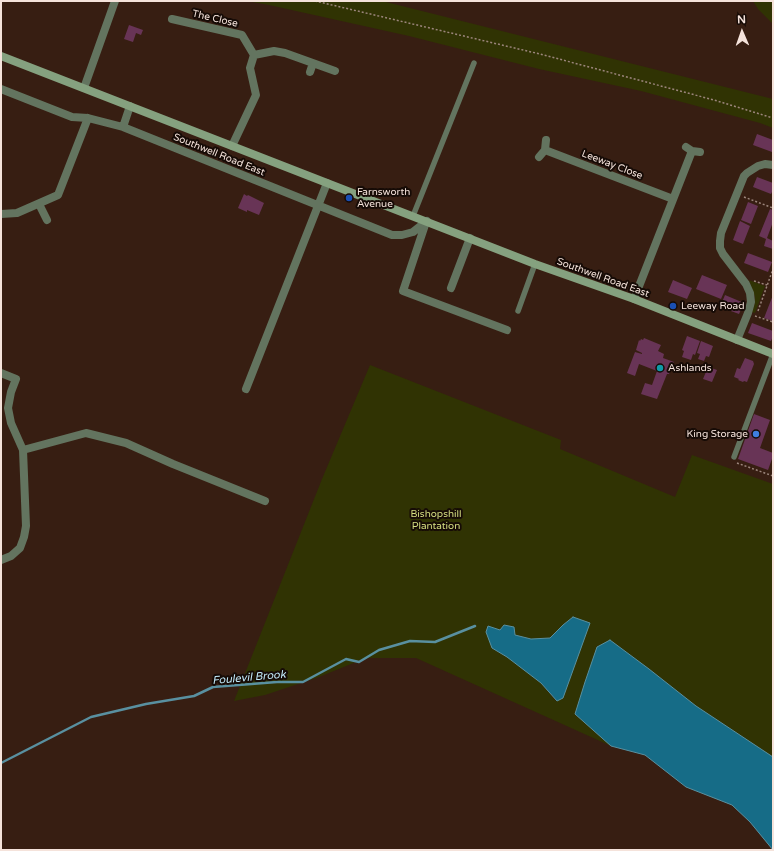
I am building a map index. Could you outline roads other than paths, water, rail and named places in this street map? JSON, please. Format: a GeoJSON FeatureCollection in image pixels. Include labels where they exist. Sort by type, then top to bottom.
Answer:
{"type":"FeatureCollection","features":[{"type":"Feature","properties":{"kind":"main road","name":"Southwell Road East"},"geometry":{"type":"LineString","coordinates":[[1,56],[535,264],[634,299],[773,354]]}},
{"type":"Feature","properties":{"kind":"street"},"geometry":{"type":"LineString","coordinates":[[84,88],[115,1]]}},
{"type":"Feature","properties":{"kind":"street","name":"The Close"},"geometry":{"type":"LineString","coordinates":[[172,19],[242,35],[254,55]]}},
{"type":"Feature","properties":{"kind":"street"},"geometry":{"type":"LineString","coordinates":[[232,146],[256,95],[250,68],[254,55],[274,51],[285,53],[335,71]]}},
{"type":"Feature","properties":{"kind":"street"},"geometry":{"type":"LineString","coordinates":[[310,72],[313,63]]}},
{"type":"Feature","properties":{"kind":"street","name":"Southwell Road East"},"geometry":{"type":"LineString","coordinates":[[1,89],[72,117],[88,118],[123,127],[392,235],[402,235],[413,232],[427,221]]}},
{"type":"Feature","properties":{"kind":"street"},"geometry":{"type":"LineString","coordinates":[[123,127],[130,106]]}},
{"type":"Feature","properties":{"kind":"street"},"geometry":{"type":"LineString","coordinates":[[1,214],[17,213],[58,195],[88,118]]}},
{"type":"Feature","properties":{"kind":"street","name":"Leeway Close"},"geometry":{"type":"LineString","coordinates":[[546,140],[542,154],[673,199]]}},
{"type":"Feature","properties":{"kind":"street"},"geometry":{"type":"LineString","coordinates":[[634,299],[692,150]]}},
{"type":"Feature","properties":{"kind":"street"},"geometry":{"type":"LineString","coordinates":[[737,340],[748,313],[751,302],[750,293],[746,284],[727,260],[720,248],[721,233],[747,172],[765,164],[773,165]]}},
{"type":"Feature","properties":{"kind":"street"},"geometry":{"type":"LineString","coordinates":[[246,388],[327,183]]}},
{"type":"Feature","properties":{"kind":"street"},"geometry":{"type":"LineString","coordinates":[[39,204],[47,220]]}},
{"type":"Feature","properties":{"kind":"street"},"geometry":{"type":"LineString","coordinates":[[427,221],[403,291],[507,330]]}},
{"type":"Feature","properties":{"kind":"street"},"geometry":{"type":"LineString","coordinates":[[451,288],[470,238]]}},
{"type":"Feature","properties":{"kind":"street"},"geometry":{"type":"LineString","coordinates":[[1,373],[16,379],[11,392],[8,408],[11,423],[23,450],[26,526],[20,548],[11,556],[1,560]]}},
{"type":"Feature","properties":{"kind":"street"},"geometry":{"type":"LineString","coordinates":[[23,450],[86,433],[126,443],[173,464],[265,501]]}},
{"type":"Feature","properties":{"kind":"lane"},"geometry":{"type":"LineString","coordinates":[[413,216],[474,63]]}},
{"type":"Feature","properties":{"kind":"lane"},"geometry":{"type":"LineString","coordinates":[[518,310],[535,264]]}},
{"type":"Feature","properties":{"kind":"lane"},"geometry":{"type":"LineString","coordinates":[[734,457],[773,354]]}},
{"type":"Feature","properties":{"kind":"water"},"geometry":{"type":"Polygon","coordinates":[[[573,617],[590,623],[563,698],[557,701],[541,683],[507,657],[492,648],[486,632],[488,626],[500,630],[504,625],[514,627],[515,635],[531,639],[550,638],[573,617]]]}},
{"type":"Feature","properties":{"kind":"water"},"geometry":{"type":"Polygon","coordinates":[[[610,640],[696,706],[773,757],[773,850],[750,822],[732,805],[686,787],[645,755],[611,746],[575,714],[597,647],[610,640]]]}},
{"type":"Feature","properties":{"kind":"waterway","name":"Foulevil Brook"},"geometry":{"type":"LineString","coordinates":[[1,763],[91,717],[146,704],[194,696],[213,687],[277,682],[303,682],[346,659],[359,662],[379,650],[410,641],[435,642],[475,626]]}},
{"type":"Feature","properties":{"kind":"place","name":"Farnsworth Avenue"},"geometry":{"type":"Point","coordinates":[349,198]}},
{"type":"Feature","properties":{"kind":"place","name":"Leeway Road"},"geometry":{"type":"Point","coordinates":[673,306]}},
{"type":"Feature","properties":{"kind":"place","name":"Ashlands"},"geometry":{"type":"Point","coordinates":[660,368]}},
{"type":"Feature","properties":{"kind":"place","name":"King Storage"},"geometry":{"type":"Point","coordinates":[756,434]}},
{"type":"Feature","properties":{"kind":"park label","name":"Bishopshill Plantation"},"geometry":{"type":"Point","coordinates":[436,520]}}]}
